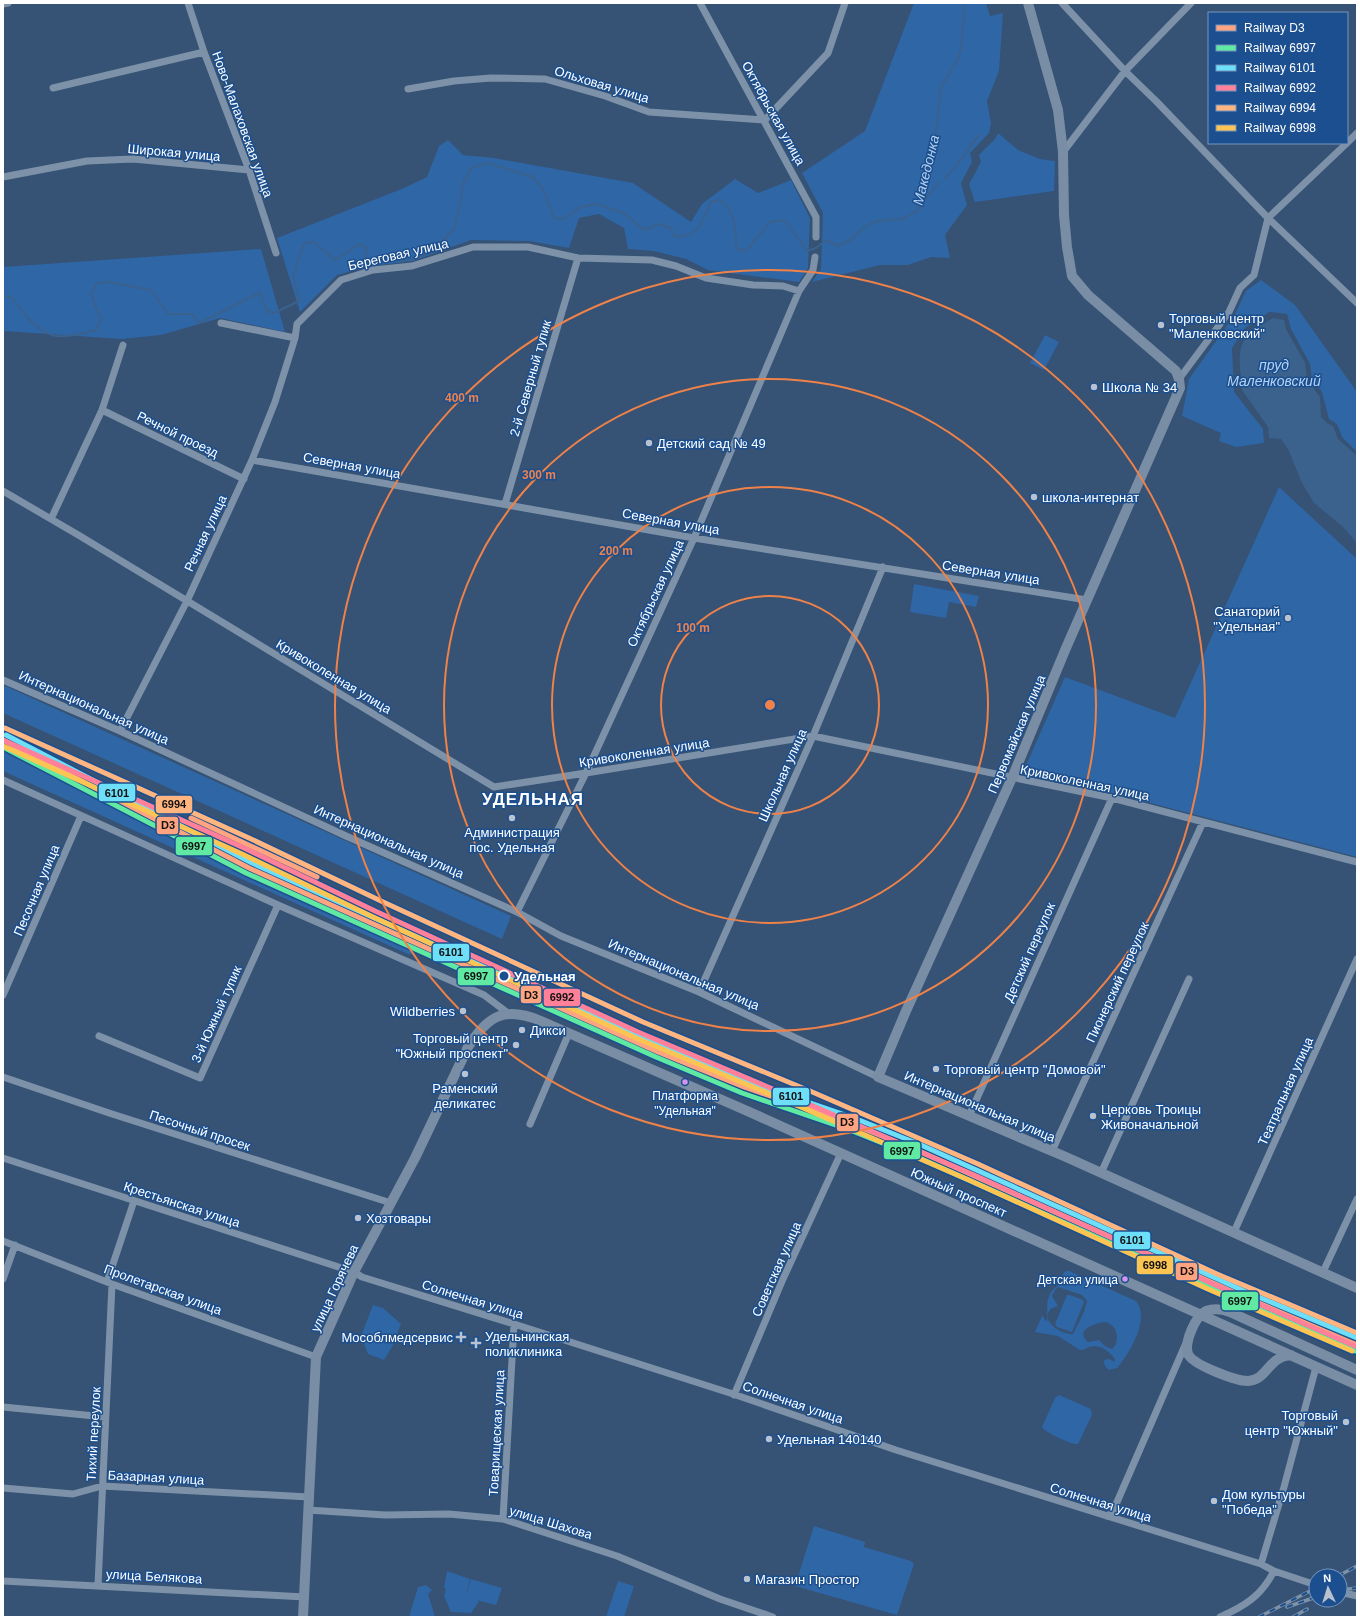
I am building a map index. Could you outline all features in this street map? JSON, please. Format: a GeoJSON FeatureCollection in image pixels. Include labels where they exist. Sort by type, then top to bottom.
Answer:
{"type":"FeatureCollection","features":[{"type":"Feature","properties":{"kind":"main road"},"geometry":{"type":"LineString","coordinates":[[1028,3],[1058,110],[1063,152],[1064,215],[1072,276],[1088,295],[1176,371],[1179,379]]}},
{"type":"Feature","properties":{"kind":"main road","name":"Первомайская улица"},"geometry":{"type":"LineString","coordinates":[[878,1077],[906,1011],[1012,778],[1087,600],[1175,400],[1180,388],[1179,379]]}},
{"type":"Feature","properties":{"kind":"main road","name":"Южный проспект"},"geometry":{"type":"LineString","coordinates":[[508,1014],[528,1016],[569,1033],[1357,1385]]}},
{"type":"Feature","properties":{"kind":"main road","name":"улица Горячева"},"geometry":{"type":"LineString","coordinates":[[304,1617],[316,1357],[354,1272],[391,1204],[472,1039],[477,1032],[495,1018],[508,1014]]}},
{"type":"Feature","properties":{"kind":"main road","name":"Интернациональная улица"},"geometry":{"type":"LineString","coordinates":[[878,1077],[1052,1151],[1357,1288]]}},
{"type":"Feature","properties":{"kind":"main road"},"geometry":{"type":"LineString","coordinates":[[1291,1355],[1280,1357],[1274,1361],[1259,1378],[1251,1381],[1232,1378],[1195,1362],[1188,1353],[1187,1340],[1199,1315],[1205,1311],[1214,1309],[1230,1312],[1357,1370]]}},
{"type":"Feature","properties":{"kind":"main road"},"geometry":{"type":"LineString","coordinates":[[1261,1342],[1268,1353],[1269,1367]]}},
{"type":"Feature","properties":{"kind":"street"},"geometry":{"type":"LineString","coordinates":[[3,4],[8,3]]}},
{"type":"Feature","properties":{"kind":"street","name":"Ново-Малаховская улица"},"geometry":{"type":"LineString","coordinates":[[188,3],[204,52],[249,170],[276,253]]}},
{"type":"Feature","properties":{"kind":"street","name":"Октябрьская улица"},"geometry":{"type":"LineString","coordinates":[[700,3],[816,216],[816,237]]}},
{"type":"Feature","properties":{"kind":"street"},"geometry":{"type":"LineString","coordinates":[[765,120],[828,53],[845,3]]}},
{"type":"Feature","properties":{"kind":"street"},"geometry":{"type":"LineString","coordinates":[[1062,3],[1125,71],[1157,102],[1268,218],[1357,303]]}},
{"type":"Feature","properties":{"kind":"street"},"geometry":{"type":"LineString","coordinates":[[1063,152],[1125,71],[1191,3]]}},
{"type":"Feature","properties":{"kind":"street"},"geometry":{"type":"LineString","coordinates":[[53,88],[204,52]]}},
{"type":"Feature","properties":{"kind":"street","name":"Ольховая улица"},"geometry":{"type":"LineString","coordinates":[[408,89],[454,81],[491,78],[545,79],[605,96],[649,112],[765,120]]}},
{"type":"Feature","properties":{"kind":"street"},"geometry":{"type":"LineString","coordinates":[[1348,142],[1357,133]]}},
{"type":"Feature","properties":{"kind":"street"},"geometry":{"type":"LineString","coordinates":[[1179,379],[1229,312],[1240,288],[1254,275],[1268,218],[1346,144]]}},
{"type":"Feature","properties":{"kind":"street","name":"Широкая улица"},"geometry":{"type":"LineString","coordinates":[[3,177],[87,161],[133,159],[249,170]]}},
{"type":"Feature","properties":{"kind":"street","name":"Береговая улица"},"geometry":{"type":"LineString","coordinates":[[295,338],[297,324],[341,280],[373,270],[412,266],[473,247],[528,247],[578,258],[652,260],[676,266],[706,278],[753,285],[783,286],[799,291]]}},
{"type":"Feature","properties":{"kind":"street","name":"Октябрьская улица"},"geometry":{"type":"LineString","coordinates":[[517,912],[586,773],[694,538],[799,291],[813,270],[815,257]]}},
{"type":"Feature","properties":{"kind":"street","name":"2-й Северный тупик"},"geometry":{"type":"LineString","coordinates":[[505,504],[578,258]]}},
{"type":"Feature","properties":{"kind":"street"},"geometry":{"type":"LineString","coordinates":[[221,323],[295,338]]}},
{"type":"Feature","properties":{"kind":"street","name":"Речная улица"},"geometry":{"type":"LineString","coordinates":[[120,731],[187,601],[244,479],[275,402],[295,338]]}},
{"type":"Feature","properties":{"kind":"street"},"geometry":{"type":"LineString","coordinates":[[51,519],[102,410],[123,345]]}},
{"type":"Feature","properties":{"kind":"street","name":"Речной проезд"},"geometry":{"type":"LineString","coordinates":[[102,410],[244,479]]}},
{"type":"Feature","properties":{"kind":"street","name":"Северная улица"},"geometry":{"type":"LineString","coordinates":[[252,460],[694,538],[1087,600]]}},
{"type":"Feature","properties":{"kind":"street","name":"Кривоколенная улица"},"geometry":{"type":"LineString","coordinates":[[3,491],[494,787],[813,736],[1112,798],[1357,862]]}},
{"type":"Feature","properties":{"kind":"street","name":"Школьная улица"},"geometry":{"type":"LineString","coordinates":[[699,992],[813,736],[883,567]]}},
{"type":"Feature","properties":{"kind":"street","name":"Интернациональная улица"},"geometry":{"type":"LineString","coordinates":[[3,680],[120,731],[346,836],[517,912],[561,936],[699,992],[878,1077]]}},
{"type":"Feature","properties":{"kind":"street"},"geometry":{"type":"LineString","coordinates":[[3,780],[278,905],[484,995],[508,1014]]}},
{"type":"Feature","properties":{"kind":"street","name":"Детский переулок"},"geometry":{"type":"LineString","coordinates":[[969,1116],[1112,798]]}},
{"type":"Feature","properties":{"kind":"street","name":"Песочная улица"},"geometry":{"type":"LineString","coordinates":[[3,995],[81,816]]}},
{"type":"Feature","properties":{"kind":"street","name":"Пионерский переулок"},"geometry":{"type":"LineString","coordinates":[[1052,1151],[1203,822]]}},
{"type":"Feature","properties":{"kind":"street","name":"3-й Южный тупик"},"geometry":{"type":"LineString","coordinates":[[100,1036],[200,1078],[278,905]]}},
{"type":"Feature","properties":{"kind":"street","name":"Театральная улица"},"geometry":{"type":"LineString","coordinates":[[1234,1232],[1357,959]]}},
{"type":"Feature","properties":{"kind":"street"},"geometry":{"type":"LineString","coordinates":[[1101,1173],[1189,979]]}},
{"type":"Feature","properties":{"kind":"street"},"geometry":{"type":"LineString","coordinates":[[530,1124],[569,1033]]}},
{"type":"Feature","properties":{"kind":"street","name":"Песочный просек"},"geometry":{"type":"LineString","coordinates":[[3,1077],[109,1113],[391,1204]]}},
{"type":"Feature","properties":{"kind":"street","name":"Советская улица"},"geometry":{"type":"LineString","coordinates":[[734,1395],[784,1279],[841,1154]]}},
{"type":"Feature","properties":{"kind":"street","name":"Крестьянская улица"},"geometry":{"type":"LineString","coordinates":[[3,1158],[354,1272]]}},
{"type":"Feature","properties":{"kind":"street"},"geometry":{"type":"LineString","coordinates":[[1323,1272],[1357,1198]]}},
{"type":"Feature","properties":{"kind":"street","name":"Тихий переулок"},"geometry":{"type":"LineString","coordinates":[[98,1585],[110,1283],[134,1201]]}},
{"type":"Feature","properties":{"kind":"street","name":"Пролетарская улица"},"geometry":{"type":"LineString","coordinates":[[3,1241],[110,1283],[316,1357]]}},
{"type":"Feature","properties":{"kind":"street"},"geometry":{"type":"LineString","coordinates":[[3,1279],[15,1245]]}},
{"type":"Feature","properties":{"kind":"street","name":"Солнечная улица"},"geometry":{"type":"LineString","coordinates":[[354,1272],[368,1279],[514,1324],[734,1395],[896,1450],[1261,1564],[1274,1572],[1308,1583]]}},
{"type":"Feature","properties":{"kind":"street","name":"Товарищеская улица"},"geometry":{"type":"LineString","coordinates":[[503,1519],[514,1324]]}},
{"type":"Feature","properties":{"kind":"street"},"geometry":{"type":"LineString","coordinates":[[1107,1516],[1112,1513],[1114,1509],[1187,1340]]}},
{"type":"Feature","properties":{"kind":"street"},"geometry":{"type":"LineString","coordinates":[[1261,1564],[1284,1487],[1316,1367]]}},
{"type":"Feature","properties":{"kind":"street"},"geometry":{"type":"LineString","coordinates":[[3,1407],[105,1417]]}},
{"type":"Feature","properties":{"kind":"street","name":"Базарная улица"},"geometry":{"type":"LineString","coordinates":[[3,1488],[73,1494],[102,1486],[309,1497]]}},
{"type":"Feature","properties":{"kind":"street","name":"улица Шахова"},"geometry":{"type":"LineString","coordinates":[[308,1510],[385,1515],[449,1514],[503,1519],[617,1556],[720,1599],[773,1617]]}},
{"type":"Feature","properties":{"kind":"street"},"geometry":{"type":"LineString","coordinates":[[1220,1617],[1242,1607],[1267,1585],[1274,1572]]}},
{"type":"Feature","properties":{"kind":"street","name":"улица Белякова"},"geometry":{"type":"LineString","coordinates":[[3,1581],[304,1597]]}},
{"type":"Feature","properties":{"kind":"shaded area"},"geometry":{"type":"Polygon","coordinates":[[[914,3],[986,3],[990,16],[1003,13],[999,71],[987,101],[991,123],[989,133],[970,153],[972,162],[961,183],[967,205],[945,235],[950,258],[931,257],[908,265],[880,265],[812,282],[821,269],[823,213],[802,173],[865,131],[914,3]]]}},
{"type":"Feature","properties":{"kind":"shaded area"},"geometry":{"type":"Polygon","coordinates":[[[998,133],[1018,150],[1040,159],[1055,161],[1054,191],[975,202],[969,184],[981,162],[979,155],[995,139],[998,133]]]}},
{"type":"Feature","properties":{"kind":"shaded area"},"geometry":{"type":"Polygon","coordinates":[[[448,140],[463,155],[494,158],[633,183],[691,222],[702,204],[735,179],[758,193],[791,180],[810,218],[808,268],[799,282],[708,270],[686,259],[654,251],[628,249],[624,228],[599,214],[579,218],[569,248],[529,241],[471,240],[413,261],[372,266],[337,275],[300,312],[277,238],[404,188],[427,177],[439,146],[448,140]]]}},
{"type":"Feature","properties":{"kind":"shaded area"},"geometry":{"type":"Polygon","coordinates":[[[261,249],[285,332],[220,318],[161,335],[122,339],[3,331],[3,267],[261,249]]]}},
{"type":"Feature","properties":{"kind":"shaded area"},"geometry":{"type":"Polygon","coordinates":[[[1261,280],[1295,305],[1357,392],[1357,452],[1342,437],[1337,424],[1329,419],[1322,392],[1312,380],[1310,364],[1291,329],[1287,314],[1269,312],[1245,328],[1232,348],[1234,392],[1263,429],[1264,443],[1236,447],[1219,441],[1221,433],[1182,416],[1189,379],[1234,316],[1246,291],[1261,280]]]}},
{"type":"Feature","properties":{"kind":"shaded area"},"geometry":{"type":"Polygon","coordinates":[[[1045,335],[1059,342],[1044,370],[1030,363],[1045,335]]]}},
{"type":"Feature","properties":{"kind":"shaded area","name":"Санаторий \"Удельная\""},"geometry":{"type":"Polygon","coordinates":[[[1279,487],[1357,559],[1357,857],[1024,770],[1065,677],[1175,718],[1279,487]]]}},
{"type":"Feature","properties":{"kind":"shaded area"},"geometry":{"type":"Polygon","coordinates":[[[914,584],[979,596],[976,607],[949,602],[946,618],[910,612],[914,584]]]}},
{"type":"Feature","properties":{"kind":"shaded area"},"geometry":{"type":"Polygon","coordinates":[[[3,685],[511,916],[502,939],[3,713],[3,685]]]}},
{"type":"Feature","properties":{"kind":"shaded area"},"geometry":{"type":"Polygon","coordinates":[[[3,744],[114,807],[413,949],[410,955],[3,771],[3,744]]]}},
{"type":"Feature","properties":{"kind":"shaded area"},"geometry":{"type":"Polygon","coordinates":[[[1069,1271],[1136,1301],[1140,1308],[1141,1317],[1137,1336],[1117,1368],[1109,1370],[1106,1367],[1104,1360],[1109,1359],[1115,1362],[1115,1359],[1110,1353],[1100,1347],[1093,1346],[1080,1350],[1058,1336],[1035,1332],[1042,1316],[1047,1321],[1047,1303],[1049,1296],[1061,1282],[1064,1272],[1069,1271]],[[1058,1287],[1052,1296],[1058,1306],[1050,1310],[1048,1319],[1054,1327],[1059,1330],[1073,1334],[1084,1312],[1087,1301],[1082,1295],[1058,1287]],[[1105,1322],[1088,1328],[1083,1334],[1084,1338],[1088,1342],[1099,1340],[1105,1346],[1112,1349],[1115,1346],[1117,1337],[1115,1329],[1109,1323],[1105,1322]]]}},
{"type":"Feature","properties":{"kind":"shaded area"},"geometry":{"type":"Polygon","coordinates":[[[1067,1295],[1083,1300],[1084,1302],[1072,1332],[1057,1327],[1055,1324],[1067,1295]]]}},
{"type":"Feature","properties":{"kind":"shaded area"},"geometry":{"type":"Polygon","coordinates":[[[373,1305],[383,1308],[401,1324],[393,1345],[384,1360],[368,1354],[361,1336],[373,1305]]]}},
{"type":"Feature","properties":{"kind":"shaded area"},"geometry":{"type":"Polygon","coordinates":[[[1059,1395],[1091,1410],[1092,1415],[1078,1444],[1070,1443],[1059,1438],[1042,1427],[1055,1398],[1059,1395]]]}},
{"type":"Feature","properties":{"kind":"shaded area"},"geometry":{"type":"Polygon","coordinates":[[[814,1526],[865,1542],[864,1547],[911,1561],[914,1564],[897,1615],[795,1586],[814,1526]]]}},
{"type":"Feature","properties":{"kind":"shaded area"},"geometry":{"type":"Polygon","coordinates":[[[447,1571],[470,1579],[466,1596],[471,1579],[502,1588],[496,1605],[477,1600],[479,1601],[471,1613],[451,1612],[444,1596],[447,1571]]]}},
{"type":"Feature","properties":{"kind":"shaded area"},"geometry":{"type":"Polygon","coordinates":[[[618,1581],[634,1586],[624,1617],[606,1617],[618,1581]]]}},
{"type":"Feature","properties":{"kind":"shaded area"},"geometry":{"type":"Polygon","coordinates":[[[426,1585],[432,1590],[428,1594],[435,1617],[409,1617],[418,1587],[426,1585]]]}},
{"type":"Feature","properties":{"kind":"water","name":"пруд Маленковский"},"geometry":{"type":"Polygon","coordinates":[[[1273,318],[1284,320],[1286,329],[1305,363],[1307,379],[1320,397],[1321,417],[1333,426],[1338,439],[1357,456],[1357,543],[1343,527],[1314,503],[1302,483],[1288,449],[1281,439],[1269,438],[1268,427],[1242,390],[1243,384],[1240,372],[1240,358],[1243,343],[1251,332],[1273,318]]]}},
{"type":"Feature","properties":{"kind":"waterway","name":"Македонка"},"geometry":{"type":"LineString","coordinates":[[3,296],[11,297],[34,324],[46,332],[57,336],[74,335],[96,330],[101,320],[91,294],[97,283],[108,282],[151,290],[168,314],[192,314],[199,323],[260,293],[267,311],[274,313],[299,301],[293,275],[304,243],[314,242],[335,260],[359,244],[367,248],[365,260],[370,263],[386,256],[404,261],[431,253],[455,228],[463,184],[471,168],[487,163],[533,177],[543,189],[554,218],[564,219],[580,207],[597,204],[624,213],[644,230],[659,224],[671,228],[674,236],[682,236],[694,231],[702,222],[711,202],[719,200],[728,206],[734,222],[737,249],[746,251],[771,221],[786,221],[807,251],[816,248],[826,240],[838,246],[852,239],[862,229],[873,222],[902,219],[917,211],[923,177],[934,149],[941,87],[957,61],[961,49],[965,3]]}},
{"type":"Feature","properties":{"kind":"waterway"},"geometry":{"type":"LineString","coordinates":[[945,178],[954,169],[979,135]]}},
{"type":"Feature","properties":{"kind":"waterway"},"geometry":{"type":"LineString","coordinates":[[917,210],[939,182]]}},
{"type":"Feature","properties":{"kind":"railway"},"geometry":{"type":"LineString","coordinates":[[1348,1571],[1357,1566]]}},
{"type":"Feature","properties":{"kind":"railway"},"geometry":{"type":"LineString","coordinates":[[1348,1589],[1357,1588]]}},
{"type":"Feature","properties":{"kind":"railway"},"geometry":{"type":"LineString","coordinates":[[1259,1617],[1308,1592]]}},
{"type":"Feature","properties":{"kind":"railway"},"geometry":{"type":"LineString","coordinates":[[1287,1607],[1308,1600]]}},
{"type":"Feature","properties":{"kind":"railway"},"geometry":{"type":"LineString","coordinates":[[1293,1617],[1307,1609]]}},
{"type":"Feature","properties":{"kind":"rail line","name":"6994"},"geometry":{"type":"LineString","coordinates":[[5,728],[249,838],[381,901],[643,1022],[810,1091],[978,1164],[1217,1274],[1357,1333]]}},
{"type":"Feature","properties":{"kind":"rail line","name":"6101"},"geometry":{"type":"LineString","coordinates":[[6,735],[252,863],[660,1046],[746,1081],[854,1118],[921,1145],[1244,1291],[1357,1338]]}},
{"type":"Feature","properties":{"kind":"rail line","name":"D3"},"geometry":{"type":"LineString","coordinates":[[3,740],[249,868],[658,1052],[744,1087],[852,1124],[919,1151],[1242,1296],[1357,1345]]}},
{"type":"Feature","properties":{"kind":"rail line","name":"6992"},"geometry":{"type":"LineString","coordinates":[[3,740],[244,848],[375,911],[638,1032],[974,1175],[1213,1284],[1355,1346]]}},
{"type":"Feature","properties":{"kind":"rail line","name":"6998"},"geometry":{"type":"LineString","coordinates":[[3,746],[242,854],[373,917],[636,1038],[971,1181],[1210,1290],[1352,1351]]}},
{"type":"Feature","properties":{"kind":"rail line","name":"6997"},"geometry":{"type":"LineString","coordinates":[[3,747],[246,873],[656,1057],[742,1093],[850,1130],[917,1157],[1355,1351]]}},
{"type":"Feature","properties":{"kind":"rail line","name":"D3"},"geometry":{"type":"LineString","coordinates":[[191,818],[317,877]]}},
{"type":"Feature","properties":{"kind":"place","name":"Торговый центр \"Маленковский\""},"geometry":{"type":"Point","coordinates":[1161,325]}},
{"type":"Feature","properties":{"kind":"place","name":"Школа № 34"},"geometry":{"type":"Point","coordinates":[1094,387]}},
{"type":"Feature","properties":{"kind":"place","name":"Детский сад № 49"},"geometry":{"type":"Point","coordinates":[649,443]}},
{"type":"Feature","properties":{"kind":"place","name":"школа-интернат"},"geometry":{"type":"Point","coordinates":[1034,497]}},
{"type":"Feature","properties":{"kind":"place","name":"Санаторий \"Удельная\""},"geometry":{"type":"Point","coordinates":[1288,618]}},
{"type":"Feature","properties":{"kind":"place","name":"Администрация пос. Удельная"},"geometry":{"type":"Point","coordinates":[512,818]}},
{"type":"Feature","properties":{"kind":"place","name":"Удельная"},"geometry":{"type":"Point","coordinates":[504,976]}},
{"type":"Feature","properties":{"kind":"place","name":"Wildberries"},"geometry":{"type":"Point","coordinates":[463,1011]}},
{"type":"Feature","properties":{"kind":"place","name":"Дикси"},"geometry":{"type":"Point","coordinates":[522,1030]}},
{"type":"Feature","properties":{"kind":"place","name":"Торговый центр \"Южный проспект\""},"geometry":{"type":"Point","coordinates":[516,1045]}},
{"type":"Feature","properties":{"kind":"place","name":"Торговый центр \"Домовой\""},"geometry":{"type":"Point","coordinates":[936,1069]}},
{"type":"Feature","properties":{"kind":"place","name":"Раменский деликатес"},"geometry":{"type":"Point","coordinates":[465,1074]}},
{"type":"Feature","properties":{"kind":"place","name":"Платформа \"Удельная\""},"geometry":{"type":"Point","coordinates":[685,1082]}},
{"type":"Feature","properties":{"kind":"place","name":"Церковь Троицы Живоначальной"},"geometry":{"type":"Point","coordinates":[1093,1116]}},
{"type":"Feature","properties":{"kind":"place","name":"Хозтовары"},"geometry":{"type":"Point","coordinates":[358,1218]}},
{"type":"Feature","properties":{"kind":"place","name":"Детская улица"},"geometry":{"type":"Point","coordinates":[1125,1279]}},
{"type":"Feature","properties":{"kind":"place","name":"Мособлмедсервис"},"geometry":{"type":"Point","coordinates":[461,1337]}},
{"type":"Feature","properties":{"kind":"place","name":"Удельнинская поликлиника"},"geometry":{"type":"Point","coordinates":[476,1343]}},
{"type":"Feature","properties":{"kind":"place","name":"Торговый центр \"Южный\""},"geometry":{"type":"Point","coordinates":[1346,1422]}},
{"type":"Feature","properties":{"kind":"place","name":"Удельная 140140"},"geometry":{"type":"Point","coordinates":[769,1439]}},
{"type":"Feature","properties":{"kind":"place","name":"Дом культуры \"Победа\""},"geometry":{"type":"Point","coordinates":[1214,1501]}},
{"type":"Feature","properties":{"kind":"place","name":"Магазин Простор"},"geometry":{"type":"Point","coordinates":[747,1579]}},
{"type":"Feature","properties":{"kind":"district","name":"УДЕЛЬНАЯ"},"geometry":{"type":"Point","coordinates":[533,799]}}]}
